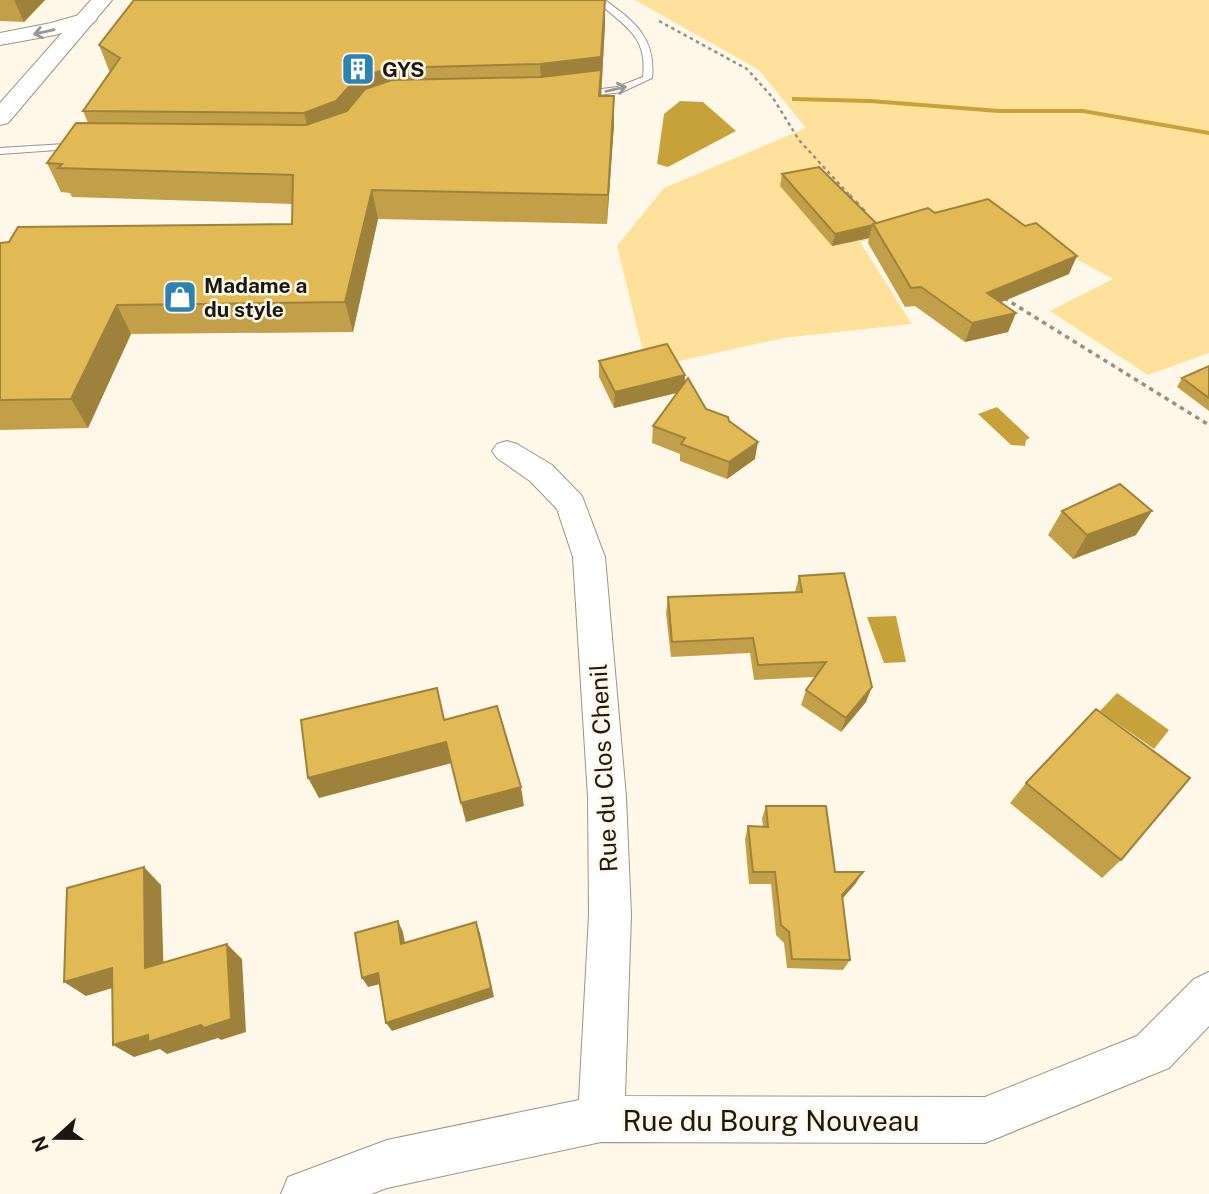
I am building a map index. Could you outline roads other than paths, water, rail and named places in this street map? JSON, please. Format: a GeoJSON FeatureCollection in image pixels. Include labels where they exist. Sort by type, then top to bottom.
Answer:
{"type":"FeatureCollection","features":[{"type":"Feature","properties":{"kind":"main road"},"geometry":{"type":"LineString","coordinates":[[0,118],[102,0]]}},
{"type":"Feature","properties":{"kind":"main road"},"geometry":{"type":"LineString","coordinates":[[0,39],[55,29],[86,19]]}},
{"type":"Feature","properties":{"kind":"main road"},"geometry":{"type":"LineString","coordinates":[[0,47],[19,54],[42,70]]}},
{"type":"Feature","properties":{"kind":"street","name":"Rue du Clos Chenil"},"geometry":{"type":"LineString","coordinates":[[507,451],[541,472],[571,504],[589,557],[607,797],[610,915],[601,1119]]}},
{"type":"Feature","properties":{"kind":"street","name":"Rue du Bourg Nouveau"},"geometry":{"type":"LineString","coordinates":[[304,1194],[387,1164],[601,1119],[985,1120],[1153,1052],[1209,994]]}},
{"type":"Feature","properties":{"kind":"lane"},"geometry":{"type":"LineString","coordinates":[[568,96],[619,90],[647,78],[652,59],[636,28],[600,0]]}},
{"type":"Feature","properties":{"kind":"lane"},"geometry":{"type":"LineString","coordinates":[[0,150],[28,152],[51,146],[92,146]]}},
{"type":"Feature","properties":{"kind":"waterway"},"geometry":{"type":"LineString","coordinates":[[795,99],[870,101],[999,111],[1083,111],[1209,133]]}},
{"type":"Feature","properties":{"kind":"place","name":"GYS"},"geometry":{"type":"Point","coordinates":[358,69]}},
{"type":"Feature","properties":{"kind":"place","name":"Madame a du style"},"geometry":{"type":"Point","coordinates":[180,297]}}]}
